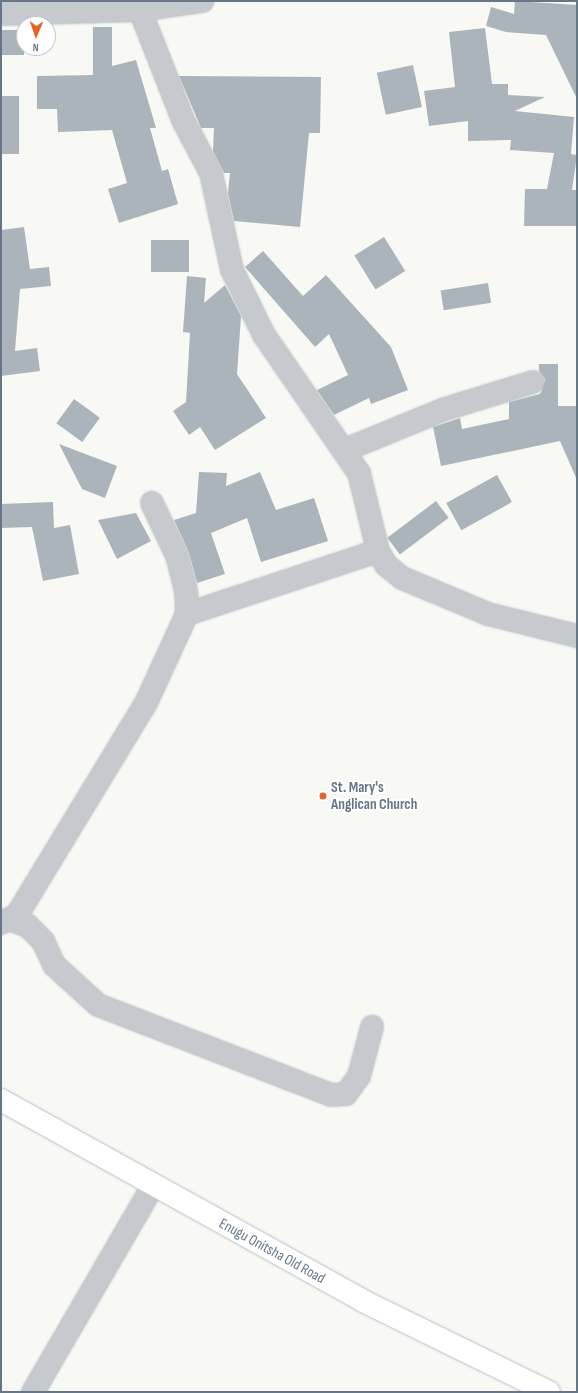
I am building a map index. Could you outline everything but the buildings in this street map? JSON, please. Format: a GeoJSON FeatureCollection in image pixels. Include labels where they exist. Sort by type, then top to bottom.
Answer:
{"type":"FeatureCollection","features":[{"type":"Feature","properties":{"kind":"main road","name":"Enugu Onitsha Old Road"},"geometry":{"type":"LineString","coordinates":[[1,1100],[153,1186],[363,1301],[549,1392]]}},
{"type":"Feature","properties":{"kind":"street"},"geometry":{"type":"LineString","coordinates":[[1,14],[140,10],[202,1]]}},
{"type":"Feature","properties":{"kind":"street"},"geometry":{"type":"LineString","coordinates":[[140,10],[183,120],[211,173],[232,270],[264,335],[345,450],[359,473],[378,551],[386,565],[402,578],[445,598],[520,624],[577,636]]}},
{"type":"Feature","properties":{"kind":"street"},"geometry":{"type":"LineString","coordinates":[[345,450],[445,409],[533,382]]}},
{"type":"Feature","properties":{"kind":"street"},"geometry":{"type":"LineString","coordinates":[[152,503],[178,558],[186,591],[187,614],[146,703],[6,922],[28,926],[42,941],[54,965],[98,1005],[331,1095],[346,1094],[358,1076],[372,1027]]}},
{"type":"Feature","properties":{"kind":"street"},"geometry":{"type":"LineString","coordinates":[[187,614],[378,551]]}},
{"type":"Feature","properties":{"kind":"street"},"geometry":{"type":"LineString","coordinates":[[33,1392],[153,1186]]}},
{"type":"Feature","properties":{"kind":"place","name":"St. Mary's Anglican Church"},"geometry":{"type":"Point","coordinates":[323,796]}}]}
